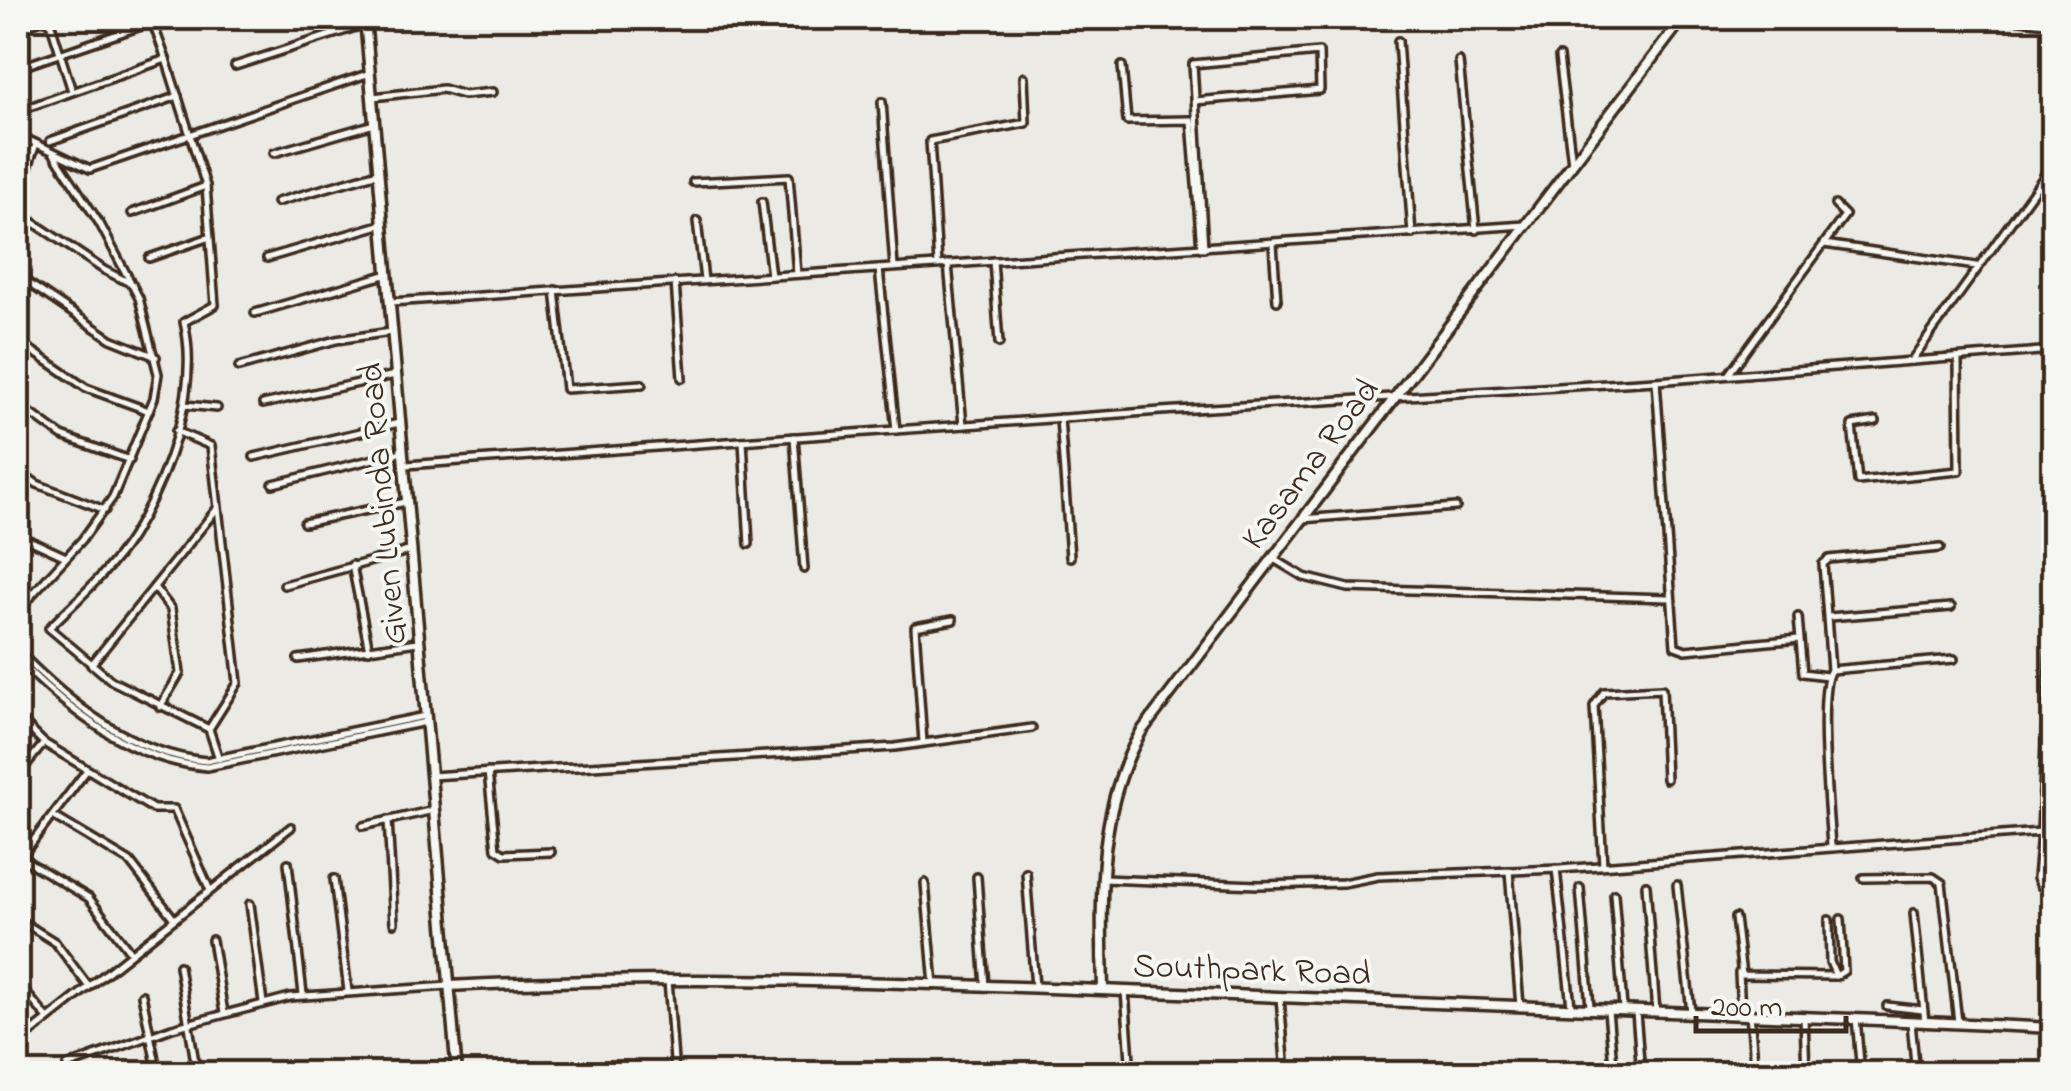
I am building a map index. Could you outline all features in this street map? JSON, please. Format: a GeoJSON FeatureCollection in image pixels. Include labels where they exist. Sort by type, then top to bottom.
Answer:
{"type":"FeatureCollection","features":[{"type":"Feature","properties":{"kind":"street"},"geometry":{"type":"LineString","coordinates":[[18,28],[48,18],[72,92]]}},
{"type":"Feature","properties":{"kind":"street","name":"Kasama Road"},"geometry":{"type":"LineString","coordinates":[[1102,989],[1107,824],[1123,763],[1141,732],[1683,18]]}},
{"type":"Feature","properties":{"kind":"street"},"geometry":{"type":"LineString","coordinates":[[2005,18],[2054,24]]}},
{"type":"Feature","properties":{"kind":"street"},"geometry":{"type":"LineString","coordinates":[[18,68],[152,20],[191,134],[206,186],[215,306],[184,322],[192,373],[185,405],[132,536],[49,628],[91,666],[160,708],[209,729],[220,761]]}},
{"type":"Feature","properties":{"kind":"street"},"geometry":{"type":"LineString","coordinates":[[235,66],[365,21]]}},
{"type":"Feature","properties":{"kind":"street","name":"Given Lubinda Road"},"geometry":{"type":"LineString","coordinates":[[365,21],[457,1074]]}},
{"type":"Feature","properties":{"kind":"street"},"geometry":{"type":"LineString","coordinates":[[1398,41],[1412,234]]}},
{"type":"Feature","properties":{"kind":"street"},"geometry":{"type":"LineString","coordinates":[[1195,101],[1320,90],[1318,52],[1199,60],[1191,67],[1202,248]]}},
{"type":"Feature","properties":{"kind":"street"},"geometry":{"type":"LineString","coordinates":[[1558,57],[1572,164]]}},
{"type":"Feature","properties":{"kind":"street"},"geometry":{"type":"LineString","coordinates":[[18,111],[166,59]]}},
{"type":"Feature","properties":{"kind":"street"},"geometry":{"type":"LineString","coordinates":[[1459,61],[1476,230]]}},
{"type":"Feature","properties":{"kind":"street"},"geometry":{"type":"LineString","coordinates":[[1122,66],[1127,121],[1190,120],[1202,248]]}},
{"type":"Feature","properties":{"kind":"street"},"geometry":{"type":"LineString","coordinates":[[18,135],[90,170],[370,73]]}},
{"type":"Feature","properties":{"kind":"street"},"geometry":{"type":"LineString","coordinates":[[938,264],[930,141],[1026,123],[1024,77]]}},
{"type":"Feature","properties":{"kind":"street"},"geometry":{"type":"LineString","coordinates":[[372,97],[443,89],[464,94],[493,92]]}},
{"type":"Feature","properties":{"kind":"street"},"geometry":{"type":"LineString","coordinates":[[50,141],[178,96]]}},
{"type":"Feature","properties":{"kind":"street"},"geometry":{"type":"LineString","coordinates":[[882,102],[894,267]]}},
{"type":"Feature","properties":{"kind":"street"},"geometry":{"type":"LineString","coordinates":[[274,154],[374,124]]}},
{"type":"Feature","properties":{"kind":"street"},"geometry":{"type":"LineString","coordinates":[[18,196],[36,144]]}},
{"type":"Feature","properties":{"kind":"street"},"geometry":{"type":"LineString","coordinates":[[18,610],[105,510],[130,460],[158,374],[132,284],[54,154]]}},
{"type":"Feature","properties":{"kind":"street"},"geometry":{"type":"LineString","coordinates":[[1911,362],[1976,266],[2044,178],[2054,154]]}},
{"type":"Feature","properties":{"kind":"street"},"geometry":{"type":"LineString","coordinates":[[278,202],[378,172]]}},
{"type":"Feature","properties":{"kind":"street"},"geometry":{"type":"LineString","coordinates":[[693,182],[789,177],[797,274]]}},
{"type":"Feature","properties":{"kind":"street"},"geometry":{"type":"LineString","coordinates":[[132,212],[206,186]]}},
{"type":"Feature","properties":{"kind":"street"},"geometry":{"type":"LineString","coordinates":[[762,202],[770,276]]}},
{"type":"Feature","properties":{"kind":"street"},"geometry":{"type":"LineString","coordinates":[[1728,375],[1845,216],[1835,205]]}},
{"type":"Feature","properties":{"kind":"street"},"geometry":{"type":"LineString","coordinates":[[18,212],[104,270],[132,284]]}},
{"type":"Feature","properties":{"kind":"street"},"geometry":{"type":"LineString","coordinates":[[697,221],[704,280]]}},
{"type":"Feature","properties":{"kind":"street"},"geometry":{"type":"LineString","coordinates":[[267,258],[383,224]]}},
{"type":"Feature","properties":{"kind":"street"},"geometry":{"type":"LineString","coordinates":[[391,302],[1525,225]]}},
{"type":"Feature","properties":{"kind":"street"},"geometry":{"type":"LineString","coordinates":[[148,258],[208,238]]}},
{"type":"Feature","properties":{"kind":"street"},"geometry":{"type":"LineString","coordinates":[[1273,243],[1277,301]]}},
{"type":"Feature","properties":{"kind":"street"},"geometry":{"type":"LineString","coordinates":[[1824,244],[1976,266]]}},
{"type":"Feature","properties":{"kind":"street"},"geometry":{"type":"LineString","coordinates":[[993,261],[999,342]]}},
{"type":"Feature","properties":{"kind":"street"},"geometry":{"type":"LineString","coordinates":[[948,264],[962,425]]}},
{"type":"Feature","properties":{"kind":"street"},"geometry":{"type":"LineString","coordinates":[[878,268],[896,430]]}},
{"type":"Feature","properties":{"kind":"street"},"geometry":{"type":"LineString","coordinates":[[255,313],[388,274]]}},
{"type":"Feature","properties":{"kind":"street"},"geometry":{"type":"LineString","coordinates":[[18,276],[112,339],[156,357]]}},
{"type":"Feature","properties":{"kind":"street"},"geometry":{"type":"LineString","coordinates":[[674,282],[682,378]]}},
{"type":"Feature","properties":{"kind":"street"},"geometry":{"type":"LineString","coordinates":[[555,290],[566,389],[642,384]]}},
{"type":"Feature","properties":{"kind":"street"},"geometry":{"type":"LineString","coordinates":[[240,367],[336,340],[394,332]]}},
{"type":"Feature","properties":{"kind":"street"},"geometry":{"type":"LineString","coordinates":[[18,341],[86,388],[148,411]]}},
{"type":"Feature","properties":{"kind":"street"},"geometry":{"type":"LineString","coordinates":[[406,465],[1060,418],[1656,382],[2054,350]]}},
{"type":"Feature","properties":{"kind":"street"},"geometry":{"type":"LineString","coordinates":[[1876,421],[1852,425],[1858,480],[1959,472],[1958,358]]}},
{"type":"Feature","properties":{"kind":"street"},"geometry":{"type":"LineString","coordinates":[[263,404],[398,374]]}},
{"type":"Feature","properties":{"kind":"street"},"geometry":{"type":"LineString","coordinates":[[1656,382],[1672,641],[1678,648],[1800,639]]}},
{"type":"Feature","properties":{"kind":"street"},"geometry":{"type":"LineString","coordinates":[[18,404],[62,436],[130,460]]}},
{"type":"Feature","properties":{"kind":"street"},"geometry":{"type":"LineString","coordinates":[[185,405],[217,408]]}},
{"type":"Feature","properties":{"kind":"street"},"geometry":{"type":"LineString","coordinates":[[1060,418],[1070,557]]}},
{"type":"Feature","properties":{"kind":"street"},"geometry":{"type":"LineString","coordinates":[[254,457],[402,422]]}},
{"type":"Feature","properties":{"kind":"street"},"geometry":{"type":"LineString","coordinates":[[176,431],[211,446],[238,683],[209,729]]}},
{"type":"Feature","properties":{"kind":"street"},"geometry":{"type":"LineString","coordinates":[[794,437],[804,569]]}},
{"type":"Feature","properties":{"kind":"street"},"geometry":{"type":"LineString","coordinates":[[743,440],[750,544]]}},
{"type":"Feature","properties":{"kind":"street"},"geometry":{"type":"LineString","coordinates":[[273,484],[404,452]]}},
{"type":"Feature","properties":{"kind":"street"},"geometry":{"type":"LineString","coordinates":[[18,470],[37,484],[105,510]]}},
{"type":"Feature","properties":{"kind":"street"},"geometry":{"type":"LineString","coordinates":[[304,523],[408,501]]}},
{"type":"Feature","properties":{"kind":"street"},"geometry":{"type":"LineString","coordinates":[[91,666],[218,508]]}},
{"type":"Feature","properties":{"kind":"street"},"geometry":{"type":"LineString","coordinates":[[1302,520],[1456,508]]}},
{"type":"Feature","properties":{"kind":"street"},"geometry":{"type":"LineString","coordinates":[[18,535],[66,558]]}},
{"type":"Feature","properties":{"kind":"street"},"geometry":{"type":"LineString","coordinates":[[1831,846],[1826,560],[1940,548]]}},
{"type":"Feature","properties":{"kind":"street"},"geometry":{"type":"LineString","coordinates":[[284,585],[412,550]]}},
{"type":"Feature","properties":{"kind":"street"},"geometry":{"type":"LineString","coordinates":[[1272,557],[1304,578],[1348,588],[1668,598]]}},
{"type":"Feature","properties":{"kind":"street"},"geometry":{"type":"LineString","coordinates":[[2054,558],[2050,725],[2037,878],[2041,886],[2054,886]]}},
{"type":"Feature","properties":{"kind":"street"},"geometry":{"type":"LineString","coordinates":[[352,565],[370,650]]}},
{"type":"Feature","properties":{"kind":"street"},"geometry":{"type":"LineString","coordinates":[[154,587],[171,608],[180,673],[160,708]]}},
{"type":"Feature","properties":{"kind":"street"},"geometry":{"type":"LineString","coordinates":[[18,592],[31,597]]}},
{"type":"Feature","properties":{"kind":"street"},"geometry":{"type":"LineString","coordinates":[[1829,617],[1951,607]]}},
{"type":"Feature","properties":{"kind":"street"},"geometry":{"type":"LineString","coordinates":[[1798,617],[1803,673],[1954,659]]}},
{"type":"Feature","properties":{"kind":"street"},"geometry":{"type":"LineString","coordinates":[[923,742],[915,627],[953,620]]}},
{"type":"Feature","properties":{"kind":"street"},"geometry":{"type":"LineString","coordinates":[[298,659],[420,642]]}},
{"type":"Feature","properties":{"kind":"street"},"geometry":{"type":"LineString","coordinates":[[18,651],[56,689],[112,729],[181,759],[220,761]]}},
{"type":"Feature","properties":{"kind":"street"},"geometry":{"type":"LineString","coordinates":[[18,660],[52,694],[110,735],[180,765],[220,761],[426,718]]}},
{"type":"Feature","properties":{"kind":"street"},"geometry":{"type":"LineString","coordinates":[[1603,864],[1594,706],[1604,692],[1662,690],[1666,779]]}},
{"type":"Feature","properties":{"kind":"street"},"geometry":{"type":"LineString","coordinates":[[18,717],[44,743],[87,770],[153,809],[174,810],[210,890]]}},
{"type":"Feature","properties":{"kind":"street"},"geometry":{"type":"LineString","coordinates":[[431,776],[923,742],[1032,728]]}},
{"type":"Feature","properties":{"kind":"street"},"geometry":{"type":"LineString","coordinates":[[18,776],[44,743]]}},
{"type":"Feature","properties":{"kind":"street"},"geometry":{"type":"LineString","coordinates":[[87,770],[19,859],[90,898],[132,953]]}},
{"type":"Feature","properties":{"kind":"street"},"geometry":{"type":"LineString","coordinates":[[488,772],[496,850],[504,854],[552,852]]}},
{"type":"Feature","properties":{"kind":"street"},"geometry":{"type":"LineString","coordinates":[[363,826],[434,810]]}},
{"type":"Feature","properties":{"kind":"street"},"geometry":{"type":"LineString","coordinates":[[53,816],[130,862],[174,920]]}},
{"type":"Feature","properties":{"kind":"street"},"geometry":{"type":"LineString","coordinates":[[388,820],[394,924]]}},
{"type":"Feature","properties":{"kind":"street"},"geometry":{"type":"LineString","coordinates":[[18,1043],[291,827]]}},
{"type":"Feature","properties":{"kind":"street"},"geometry":{"type":"LineString","coordinates":[[1103,878],[1258,886],[1556,869],[2041,832]]}},
{"type":"Feature","properties":{"kind":"street"},"geometry":{"type":"LineString","coordinates":[[288,863],[303,994]]}},
{"type":"Feature","properties":{"kind":"street"},"geometry":{"type":"LineString","coordinates":[[1556,869],[1572,1009]]}},
{"type":"Feature","properties":{"kind":"street"},"geometry":{"type":"LineString","coordinates":[[1508,872],[1520,1006]]}},
{"type":"Feature","properties":{"kind":"street"},"geometry":{"type":"LineString","coordinates":[[1026,873],[1035,988]]}},
{"type":"Feature","properties":{"kind":"street"},"geometry":{"type":"LineString","coordinates":[[977,877],[985,987]]}},
{"type":"Feature","properties":{"kind":"street"},"geometry":{"type":"LineString","coordinates":[[1863,878],[1933,877],[1942,882],[1958,1024]]}},
{"type":"Feature","properties":{"kind":"street"},"geometry":{"type":"LineString","coordinates":[[334,879],[348,990]]}},
{"type":"Feature","properties":{"kind":"street"},"geometry":{"type":"LineString","coordinates":[[925,883],[934,985]]}},
{"type":"Feature","properties":{"kind":"street"},"geometry":{"type":"LineString","coordinates":[[1646,885],[1656,1012]]}},
{"type":"Feature","properties":{"kind":"street"},"geometry":{"type":"LineString","coordinates":[[1677,885],[1691,1012]]}},
{"type":"Feature","properties":{"kind":"street"},"geometry":{"type":"LineString","coordinates":[[1580,888],[1590,1010]]}},
{"type":"Feature","properties":{"kind":"street"},"geometry":{"type":"LineString","coordinates":[[1614,894],[1623,1012]]}},
{"type":"Feature","properties":{"kind":"street"},"geometry":{"type":"LineString","coordinates":[[250,904],[264,1003]]}},
{"type":"Feature","properties":{"kind":"street"},"geometry":{"type":"LineString","coordinates":[[1914,913],[1925,1022]]}},
{"type":"Feature","properties":{"kind":"street"},"geometry":{"type":"LineString","coordinates":[[1636,1012],[1641,1070],[1755,1072],[1739,973],[1735,918]]}},
{"type":"Feature","properties":{"kind":"street"},"geometry":{"type":"LineString","coordinates":[[18,919],[55,942],[89,987]]}},
{"type":"Feature","properties":{"kind":"street"},"geometry":{"type":"LineString","coordinates":[[1739,973],[1836,976],[1844,971],[1841,919]]}},
{"type":"Feature","properties":{"kind":"street"},"geometry":{"type":"LineString","coordinates":[[1829,920],[1830,962],[1836,976]]}},
{"type":"Feature","properties":{"kind":"street"},"geometry":{"type":"LineString","coordinates":[[212,940],[224,1014]]}},
{"type":"Feature","properties":{"kind":"street"},"geometry":{"type":"LineString","coordinates":[[179,966],[197,1074]]}},
{"type":"Feature","properties":{"kind":"street"},"geometry":{"type":"LineString","coordinates":[[668,978],[675,1074]]}},
{"type":"Feature","properties":{"kind":"street","name":"Southpark Road"},"geometry":{"type":"LineString","coordinates":[[449,986],[668,978],[1102,989],[1608,1012],[1804,1014],[2054,1028]]}},
{"type":"Feature","properties":{"kind":"street"},"geometry":{"type":"LineString","coordinates":[[18,983],[48,1020]]}},
{"type":"Feature","properties":{"kind":"street"},"geometry":{"type":"LineString","coordinates":[[67,1066],[188,1023],[303,994],[449,986]]}},
{"type":"Feature","properties":{"kind":"street"},"geometry":{"type":"LineString","coordinates":[[1125,991],[1132,1074]]}},
{"type":"Feature","properties":{"kind":"street"},"geometry":{"type":"LineString","coordinates":[[142,996],[158,1074]]}},
{"type":"Feature","properties":{"kind":"street"},"geometry":{"type":"LineString","coordinates":[[1280,996],[1286,1074]]}},
{"type":"Feature","properties":{"kind":"street"},"geometry":{"type":"LineString","coordinates":[[1887,1006],[1924,1010]]}},
{"type":"Feature","properties":{"kind":"street"},"geometry":{"type":"LineString","coordinates":[[1608,1012],[1614,1074]]}},
{"type":"Feature","properties":{"kind":"street"},"geometry":{"type":"LineString","coordinates":[[1804,1014],[1806,1074]]}},
{"type":"Feature","properties":{"kind":"street"},"geometry":{"type":"LineString","coordinates":[[1856,1018],[1861,1074]]}},
{"type":"Feature","properties":{"kind":"street"},"geometry":{"type":"LineString","coordinates":[[1911,1021],[1916,1074]]}}]}
